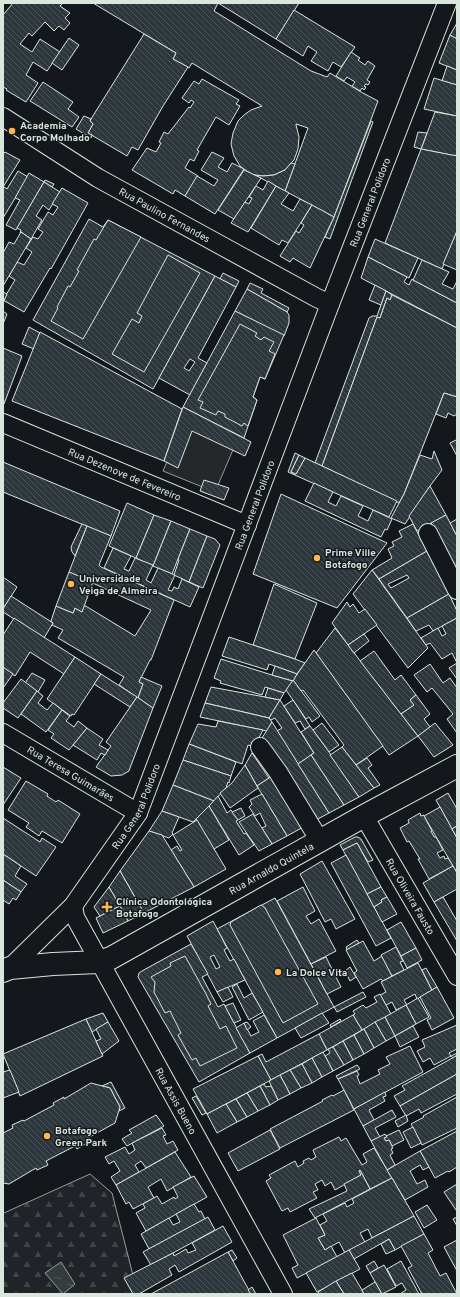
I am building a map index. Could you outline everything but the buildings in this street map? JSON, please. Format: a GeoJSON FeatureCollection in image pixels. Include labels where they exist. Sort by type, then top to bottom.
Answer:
{"type":"FeatureCollection","features":[{"type":"Feature","properties":{"kind":"main road","name":"Rua Arnaldo Quintela"},"geometry":{"type":"LineString","coordinates":[[7,970],[53,964],[99,962],[111,958],[364,816],[457,766]]}},
{"type":"Feature","properties":{"kind":"street","name":"Rua General Polidoro"},"geometry":{"type":"LineString","coordinates":[[7,970],[73,906],[138,813],[330,304],[447,3]]}},
{"type":"Feature","properties":{"kind":"street","name":"Rua Paulino Fernandes"},"geometry":{"type":"LineString","coordinates":[[3,117],[98,178],[330,304]]}},
{"type":"Feature","properties":{"kind":"street","name":"Rua Dezenove de Fevereiro"},"geometry":{"type":"LineString","coordinates":[[3,423],[247,525]]}},
{"type":"Feature","properties":{"kind":"street"},"geometry":{"type":"LineString","coordinates":[[428,533],[457,590]]}},
{"type":"Feature","properties":{"kind":"street","name":"Rua Teresa Guimarães"},"geometry":{"type":"LineString","coordinates":[[3,734],[138,813]]}},
{"type":"Feature","properties":{"kind":"street"},"geometry":{"type":"LineString","coordinates":[[260,747],[278,772],[320,841]]}},
{"type":"Feature","properties":{"kind":"street","name":"Rua Oliveira Fausto"},"geometry":{"type":"LineString","coordinates":[[364,816],[457,976]]}},
{"type":"Feature","properties":{"kind":"street","name":"Rua Assis Bueno"},"geometry":{"type":"LineString","coordinates":[[73,906],[75,917],[99,962],[283,1294]]}},
{"type":"Feature","properties":{"kind":"green space"},"geometry":{"type":"Polygon","coordinates":[[[90,1174],[112,1193],[136,1287],[132,1294],[3,1294],[3,1213],[90,1174]]]}},
{"type":"Feature","properties":{"kind":"shaded area"},"geometry":{"type":"Polygon","coordinates":[[[189,410],[241,431],[215,492],[163,471],[189,410]]]}},
{"type":"Feature","properties":{"kind":"water"},"geometry":{"type":"Polygon","coordinates":[[[61,1262],[75,1284],[63,1294],[45,1273],[61,1262]]]}},
{"type":"Feature","properties":{"kind":"place","name":"Academia Corpo Molhado"},"geometry":{"type":"Point","coordinates":[12,131]}},
{"type":"Feature","properties":{"kind":"place","name":"Prime Ville Botafogo"},"geometry":{"type":"Point","coordinates":[317,558]}},
{"type":"Feature","properties":{"kind":"place","name":"Universidade Veiga de Almeira"},"geometry":{"type":"Point","coordinates":[71,584]}},
{"type":"Feature","properties":{"kind":"place","name":"Clínica Odontológica Botafogo"},"geometry":{"type":"Point","coordinates":[107,907]}},
{"type":"Feature","properties":{"kind":"place","name":"La Dolce Vita"},"geometry":{"type":"Point","coordinates":[278,972]}},
{"type":"Feature","properties":{"kind":"place","name":"Botafogo Green Park"},"geometry":{"type":"Point","coordinates":[47,1136]}}]}
